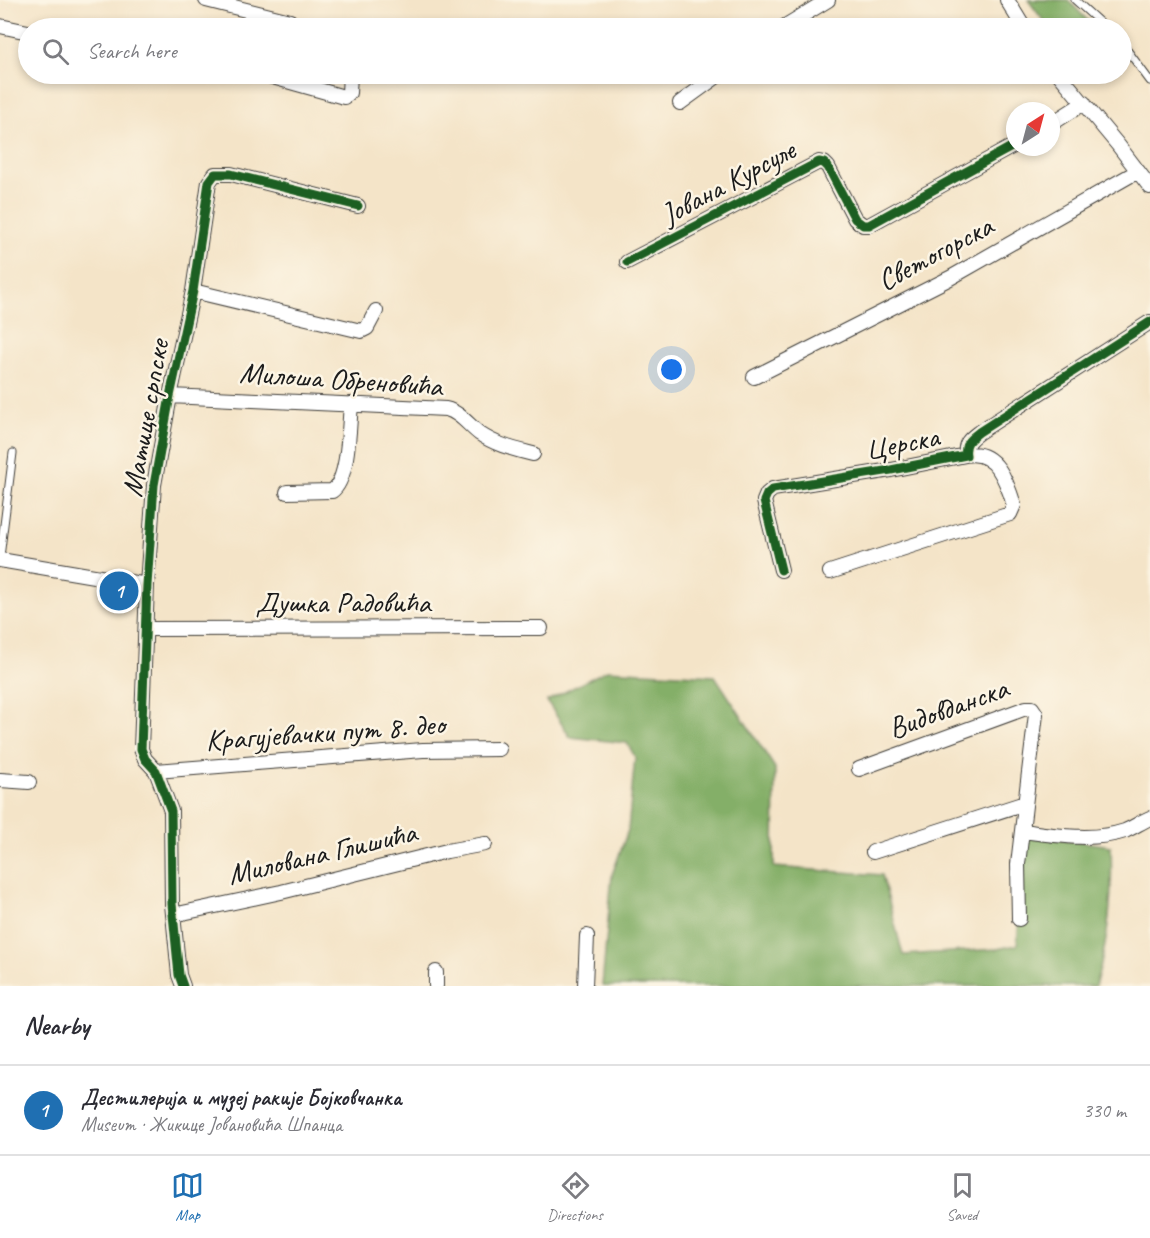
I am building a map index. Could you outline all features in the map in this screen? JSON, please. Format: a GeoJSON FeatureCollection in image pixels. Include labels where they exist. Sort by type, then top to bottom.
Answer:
{"type":"FeatureCollection","features":[{"type":"Feature","properties":{"kind":"street"},"geometry":{"type":"LineString","coordinates":[[206,0],[278,18]]}},
{"type":"Feature","properties":{"kind":"street"},"geometry":{"type":"LineString","coordinates":[[798,18],[828,0]]}},
{"type":"Feature","properties":{"kind":"street"},"geometry":{"type":"LineString","coordinates":[[1007,0],[1018,18]]}},
{"type":"Feature","properties":{"kind":"street"},"geometry":{"type":"LineString","coordinates":[[0,26],[18,30]]}},
{"type":"Feature","properties":{"kind":"street"},"geometry":{"type":"LineString","coordinates":[[298,84],[344,97],[349,93],[349,84]]}},
{"type":"Feature","properties":{"kind":"street"},"geometry":{"type":"LineString","coordinates":[[680,103],[706,84]]}},
{"type":"Feature","properties":{"kind":"street"},"geometry":{"type":"LineString","coordinates":[[1068,84],[1150,187]]}},
{"type":"Feature","properties":{"kind":"street"},"geometry":{"type":"LineString","coordinates":[[1060,118],[1084,103]]}},
{"type":"Feature","properties":{"kind":"street","name":"Јована Курсуле"},"geometry":{"type":"LineString","coordinates":[[627,262],[819,162],[828,167],[855,219],[863,225],[868,225],[1006,150]]}},
{"type":"Feature","properties":{"kind":"street","name":"Светогорска"},"geometry":{"type":"LineString","coordinates":[[754,377],[950,278],[1138,171]]}},
{"type":"Feature","properties":{"kind":"street","name":"Матице српске"},"geometry":{"type":"LineString","coordinates":[[183,986],[179,975],[173,915],[171,811],[156,771],[145,759],[141,748],[147,585],[154,485],[170,396],[193,291],[212,176],[221,173],[231,174],[358,206]]}},
{"type":"Feature","properties":{"kind":"street"},"geometry":{"type":"LineString","coordinates":[[193,291],[361,331],[367,328],[376,311]]}},
{"type":"Feature","properties":{"kind":"street","name":"Церска"},"geometry":{"type":"LineString","coordinates":[[966,455],[967,442],[979,432],[1150,322]]}},
{"type":"Feature","properties":{"kind":"street","name":"Милоша Обреновића"},"geometry":{"type":"LineString","coordinates":[[170,396],[446,409],[456,413],[481,434],[500,445],[533,454]]}},
{"type":"Feature","properties":{"kind":"street"},"geometry":{"type":"LineString","coordinates":[[287,492],[332,492],[338,488],[344,470],[351,404]]}},
{"type":"Feature","properties":{"kind":"street","name":"Церска"},"geometry":{"type":"LineString","coordinates":[[781,570],[764,501],[773,489],[966,455],[980,455],[989,459],[1007,483],[1014,505],[1010,514],[830,572]]}},
{"type":"Feature","properties":{"kind":"street"},"geometry":{"type":"LineString","coordinates":[[0,558],[147,585]]}},
{"type":"Feature","properties":{"kind":"street","name":"Душка Радовића"},"geometry":{"type":"LineString","coordinates":[[146,629],[541,628]]}},
{"type":"Feature","properties":{"kind":"street","name":"Видовданска"},"geometry":{"type":"LineString","coordinates":[[859,769],[1026,708],[1032,708],[1036,714],[1018,864],[1019,919]]}},
{"type":"Feature","properties":{"kind":"street","name":"Крагујевачки пут 8. део"},"geometry":{"type":"LineString","coordinates":[[156,771],[423,750],[499,749]]}},
{"type":"Feature","properties":{"kind":"street"},"geometry":{"type":"LineString","coordinates":[[0,780],[29,782]]}},
{"type":"Feature","properties":{"kind":"street"},"geometry":{"type":"LineString","coordinates":[[873,852],[1025,803]]}},
{"type":"Feature","properties":{"kind":"street"},"geometry":{"type":"LineString","coordinates":[[1022,831],[1082,837],[1100,836],[1125,831],[1150,818]]}},
{"type":"Feature","properties":{"kind":"street","name":"Милована Глишића"},"geometry":{"type":"LineString","coordinates":[[173,915],[485,844]]}},
{"type":"Feature","properties":{"kind":"street"},"geometry":{"type":"LineString","coordinates":[[585,986],[587,936]]}},
{"type":"Feature","properties":{"kind":"lane"},"geometry":{"type":"LineString","coordinates":[[1075,0],[1095,18]]}},
{"type":"Feature","properties":{"kind":"lane"},"geometry":{"type":"LineString","coordinates":[[1132,57],[1150,81]]}},
{"type":"Feature","properties":{"kind":"lane"},"geometry":{"type":"LineString","coordinates":[[0,558],[13,453]]}},
{"type":"Feature","properties":{"kind":"green space"},"geometry":{"type":"Polygon","coordinates":[[[1028,0],[1068,0],[1085,18],[1042,18],[1028,0]]]}},
{"type":"Feature","properties":{"kind":"green space"},"geometry":{"type":"Polygon","coordinates":[[[607,670],[715,676],[775,768],[774,867],[882,875],[903,955],[997,949],[1017,945],[1025,834],[1111,846],[1109,917],[1104,952],[1095,986],[602,986],[612,875],[628,830],[635,757],[627,743],[570,737],[547,701],[607,670]]]}},
{"type":"Feature","properties":{"kind":"cycle path"},"geometry":{"type":"LineString","coordinates":[[627,262],[819,162],[828,167],[855,219],[863,225],[869,225],[1006,150]]}},
{"type":"Feature","properties":{"kind":"cycle path"},"geometry":{"type":"LineString","coordinates":[[183,986],[179,975],[172,904],[171,811],[156,771],[145,759],[141,749],[147,585],[154,485],[170,396],[193,291],[209,182],[215,174],[231,174],[358,206]]}},
{"type":"Feature","properties":{"kind":"cycle path"},"geometry":{"type":"LineString","coordinates":[[781,570],[764,501],[773,489],[966,455],[967,444],[979,432],[1150,322]]}},
{"type":"Feature","properties":{"kind":"place","name":"Дестилерија и музеј ракије Бојковчанка"},"geometry":{"type":"Point","coordinates":[119,591]}}]}
